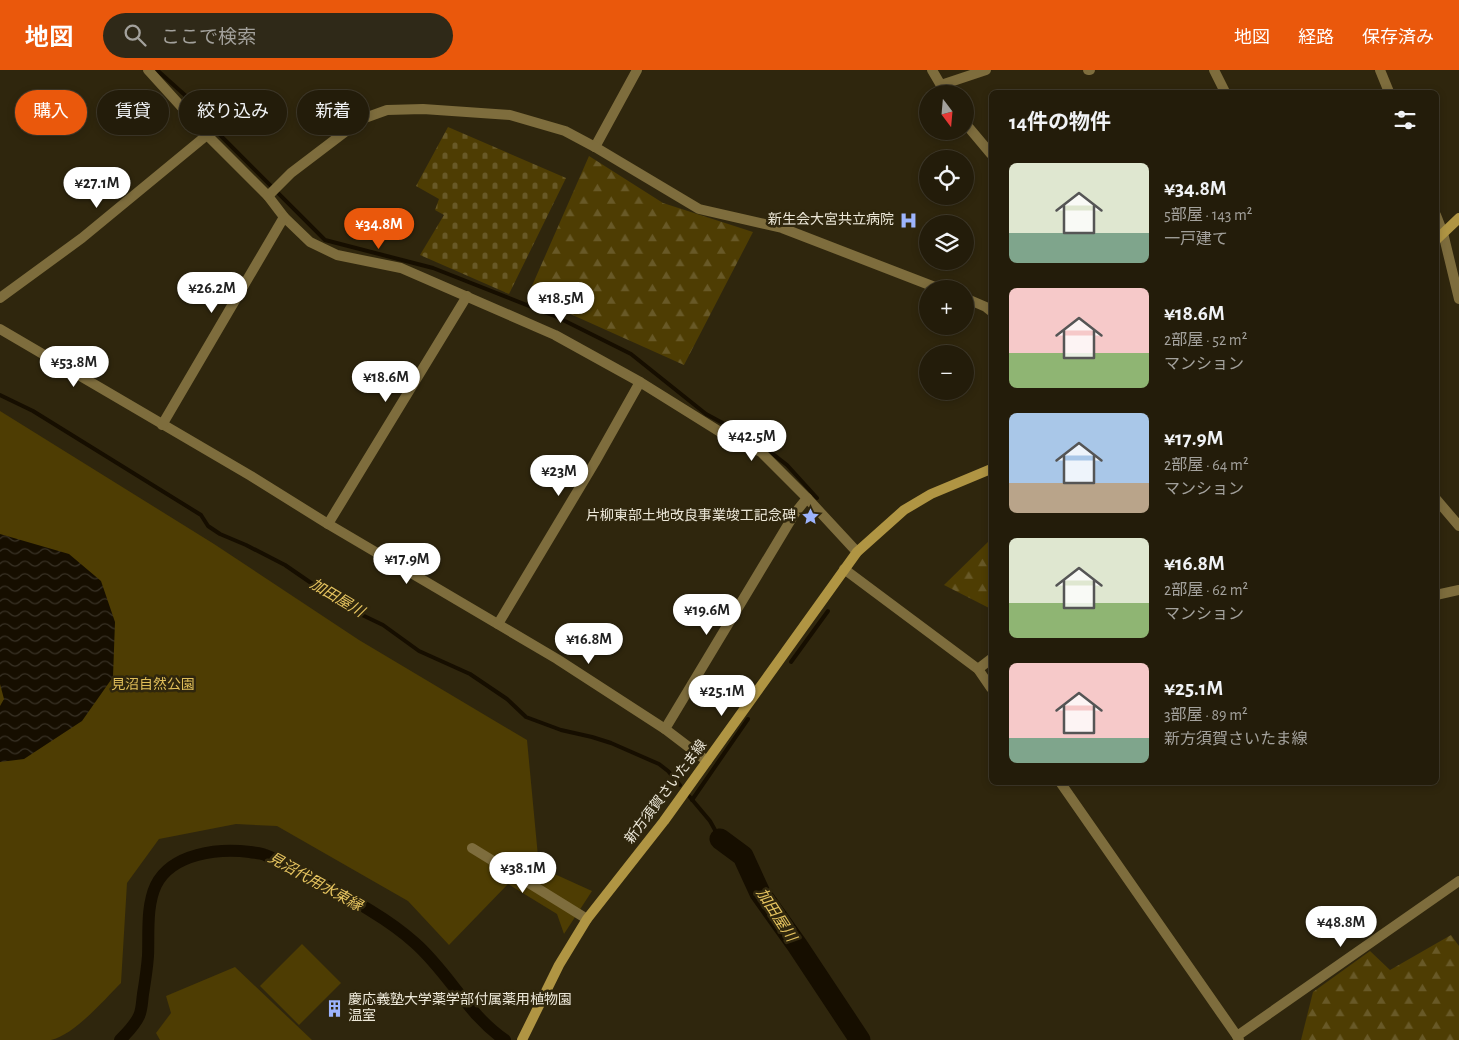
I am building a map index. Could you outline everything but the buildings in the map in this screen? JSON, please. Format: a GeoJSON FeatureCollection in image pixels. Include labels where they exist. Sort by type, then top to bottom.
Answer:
{"type":"FeatureCollection","features":[{"type":"Feature","properties":{"kind":"main road"},"geometry":{"type":"LineString","coordinates":[[1440,236],[1459,218]]}},
{"type":"Feature","properties":{"kind":"main road","name":"新方須賀さいたま線"},"geometry":{"type":"LineString","coordinates":[[523,1039],[559,965],[587,919],[664,821],[857,552],[904,510],[930,494],[989,470]]}},
{"type":"Feature","properties":{"kind":"street"},"geometry":{"type":"LineString","coordinates":[[148,70],[179,104]]}},
{"type":"Feature","properties":{"kind":"street"},"geometry":{"type":"LineString","coordinates":[[595,147],[637,70]]}},
{"type":"Feature","properties":{"kind":"street"},"geometry":{"type":"LineString","coordinates":[[932,70],[941,85]]}},
{"type":"Feature","properties":{"kind":"street"},"geometry":{"type":"LineString","coordinates":[[952,85],[986,70]]}},
{"type":"Feature","properties":{"kind":"street"},"geometry":{"type":"LineString","coordinates":[[1214,70],[1224,90]]}},
{"type":"Feature","properties":{"kind":"street"},"geometry":{"type":"LineString","coordinates":[[1380,70],[1388,90]]}},
{"type":"Feature","properties":{"kind":"street"},"geometry":{"type":"LineString","coordinates":[[268,196],[291,173],[362,119],[387,110],[423,109],[510,114],[565,131],[699,209],[782,228],[919,281]]}},
{"type":"Feature","properties":{"kind":"street"},"geometry":{"type":"LineString","coordinates":[[974,134],[989,152]]}},
{"type":"Feature","properties":{"kind":"street"},"geometry":{"type":"LineString","coordinates":[[0,298],[82,238],[207,135],[268,196],[284,216],[310,242],[337,254],[401,268],[555,335],[640,382],[725,435],[761,452],[857,552]]}},
{"type":"Feature","properties":{"kind":"street"},"geometry":{"type":"LineString","coordinates":[[162,425],[284,216]]}},
{"type":"Feature","properties":{"kind":"street"},"geometry":{"type":"LineString","coordinates":[[1440,236],[1459,299]]}},
{"type":"Feature","properties":{"kind":"street"},"geometry":{"type":"LineString","coordinates":[[328,524],[467,296]]}},
{"type":"Feature","properties":{"kind":"street"},"geometry":{"type":"LineString","coordinates":[[974,302],[989,309]]}},
{"type":"Feature","properties":{"kind":"street"},"geometry":{"type":"LineString","coordinates":[[0,329],[557,659],[665,729],[707,761]]}},
{"type":"Feature","properties":{"kind":"street"},"geometry":{"type":"LineString","coordinates":[[498,624],[595,462],[640,382]]}},
{"type":"Feature","properties":{"kind":"street"},"geometry":{"type":"LineString","coordinates":[[665,729],[795,512],[807,498]]}},
{"type":"Feature","properties":{"kind":"street"},"geometry":{"type":"LineString","coordinates":[[1439,503],[1459,526]]}},
{"type":"Feature","properties":{"kind":"street"},"geometry":{"type":"LineString","coordinates":[[844,570],[978,669],[989,685]]}},
{"type":"Feature","properties":{"kind":"street"},"geometry":{"type":"LineString","coordinates":[[1439,594],[1459,590]]}},
{"type":"Feature","properties":{"kind":"street"},"geometry":{"type":"LineString","coordinates":[[978,669],[989,661]]}},
{"type":"Feature","properties":{"kind":"street"},"geometry":{"type":"LineString","coordinates":[[1062,785],[1238,1038],[1459,880]]}},
{"type":"Feature","properties":{"kind":"street"},"geometry":{"type":"LineString","coordinates":[[472,848],[587,919]]}},
{"type":"Feature","properties":{"kind":"green space"},"geometry":{"type":"Polygon","coordinates":[[[448,127],[566,178],[509,294],[420,255],[444,215],[435,210],[439,199],[416,186],[448,127]]]}},
{"type":"Feature","properties":{"kind":"green space"},"geometry":{"type":"Polygon","coordinates":[[[589,156],[663,203],[753,232],[684,365],[528,295],[589,156]]]}},
{"type":"Feature","properties":{"kind":"green space","name":"見沼自然公園"},"geometry":{"type":"Polygon","coordinates":[[[0,411],[214,544],[359,640],[527,740],[539,867],[592,891],[564,934],[557,914],[508,884],[449,945],[408,901],[277,826],[236,824],[159,839],[127,883],[121,983],[88,1016],[60,1037],[51,1040],[0,1040],[0,411]]]}},
{"type":"Feature","properties":{"kind":"green space"},"geometry":{"type":"Polygon","coordinates":[[[989,541],[989,608],[944,585],[989,541]]]}},
{"type":"Feature","properties":{"kind":"green space"},"geometry":{"type":"Polygon","coordinates":[[[1451,935],[1459,946],[1459,1040],[1301,1040],[1313,992],[1370,951],[1390,970],[1451,935]]]}},
{"type":"Feature","properties":{"kind":"green space"},"geometry":{"type":"Polygon","coordinates":[[[302,944],[341,983],[299,1025],[260,986],[302,944]]]}},
{"type":"Feature","properties":{"kind":"green space"},"geometry":{"type":"Polygon","coordinates":[[[235,967],[312,1040],[160,1040],[156,1033],[171,1013],[166,996],[235,967]]]}},
{"type":"Feature","properties":{"kind":"water"},"geometry":{"type":"Polygon","coordinates":[[[0,534],[69,554],[101,581],[115,622],[113,677],[82,721],[24,759],[0,762],[0,706],[4,699],[0,684],[0,534]]]}},
{"type":"Feature","properties":{"kind":"waterway","name":"見沼代用水東縁"},"geometry":{"type":"LineString","coordinates":[[157,70],[187,97],[218,133],[325,240],[433,268],[557,317],[631,354],[706,414],[756,441],[787,465],[817,498]]}},
{"type":"Feature","properties":{"kind":"waterway","name":"加田屋川"},"geometry":{"type":"LineString","coordinates":[[0,395],[33,411],[201,515],[208,526],[220,534],[285,565],[330,596],[383,625],[419,651],[470,674],[507,699],[526,717],[561,730],[611,743],[659,764],[680,785]]}},
{"type":"Feature","properties":{"kind":"waterway","name":"見沼代用水東縁"},"geometry":{"type":"LineString","coordinates":[[791,662],[828,611]]}},
{"type":"Feature","properties":{"kind":"waterway","name":"見沼代用水東縁"},"geometry":{"type":"LineString","coordinates":[[692,800],[748,719]]}},
{"type":"Feature","properties":{"kind":"waterway","name":"加田屋川"},"geometry":{"type":"LineString","coordinates":[[689,796],[710,821],[720,839]]}},
{"type":"Feature","properties":{"kind":"waterway","name":"加田屋川"},"geometry":{"type":"LineString","coordinates":[[720,839],[743,856],[760,893],[860,1040]]}},
{"type":"Feature","properties":{"kind":"waterway","name":"見沼代用水東縁"},"geometry":{"type":"LineString","coordinates":[[120,1040],[135,1023],[141,1011],[148,956],[149,911],[156,885],[163,874],[185,859],[211,852],[224,851],[250,852],[275,859],[377,914],[415,943],[438,967],[480,1019],[505,1040]]}},
{"type":"Feature","properties":{"kind":"place","name":"新生会大宮共立病院"},"geometry":{"type":"Point","coordinates":[908,220]}},
{"type":"Feature","properties":{"kind":"place","name":"片柳東部土地改良事業竣工記念碑"},"geometry":{"type":"Point","coordinates":[810,516]}},
{"type":"Feature","properties":{"kind":"place","name":"慶応義塾大学薬学部付属薬用植物園 温室"},"geometry":{"type":"Point","coordinates":[334,1008]}}]}
